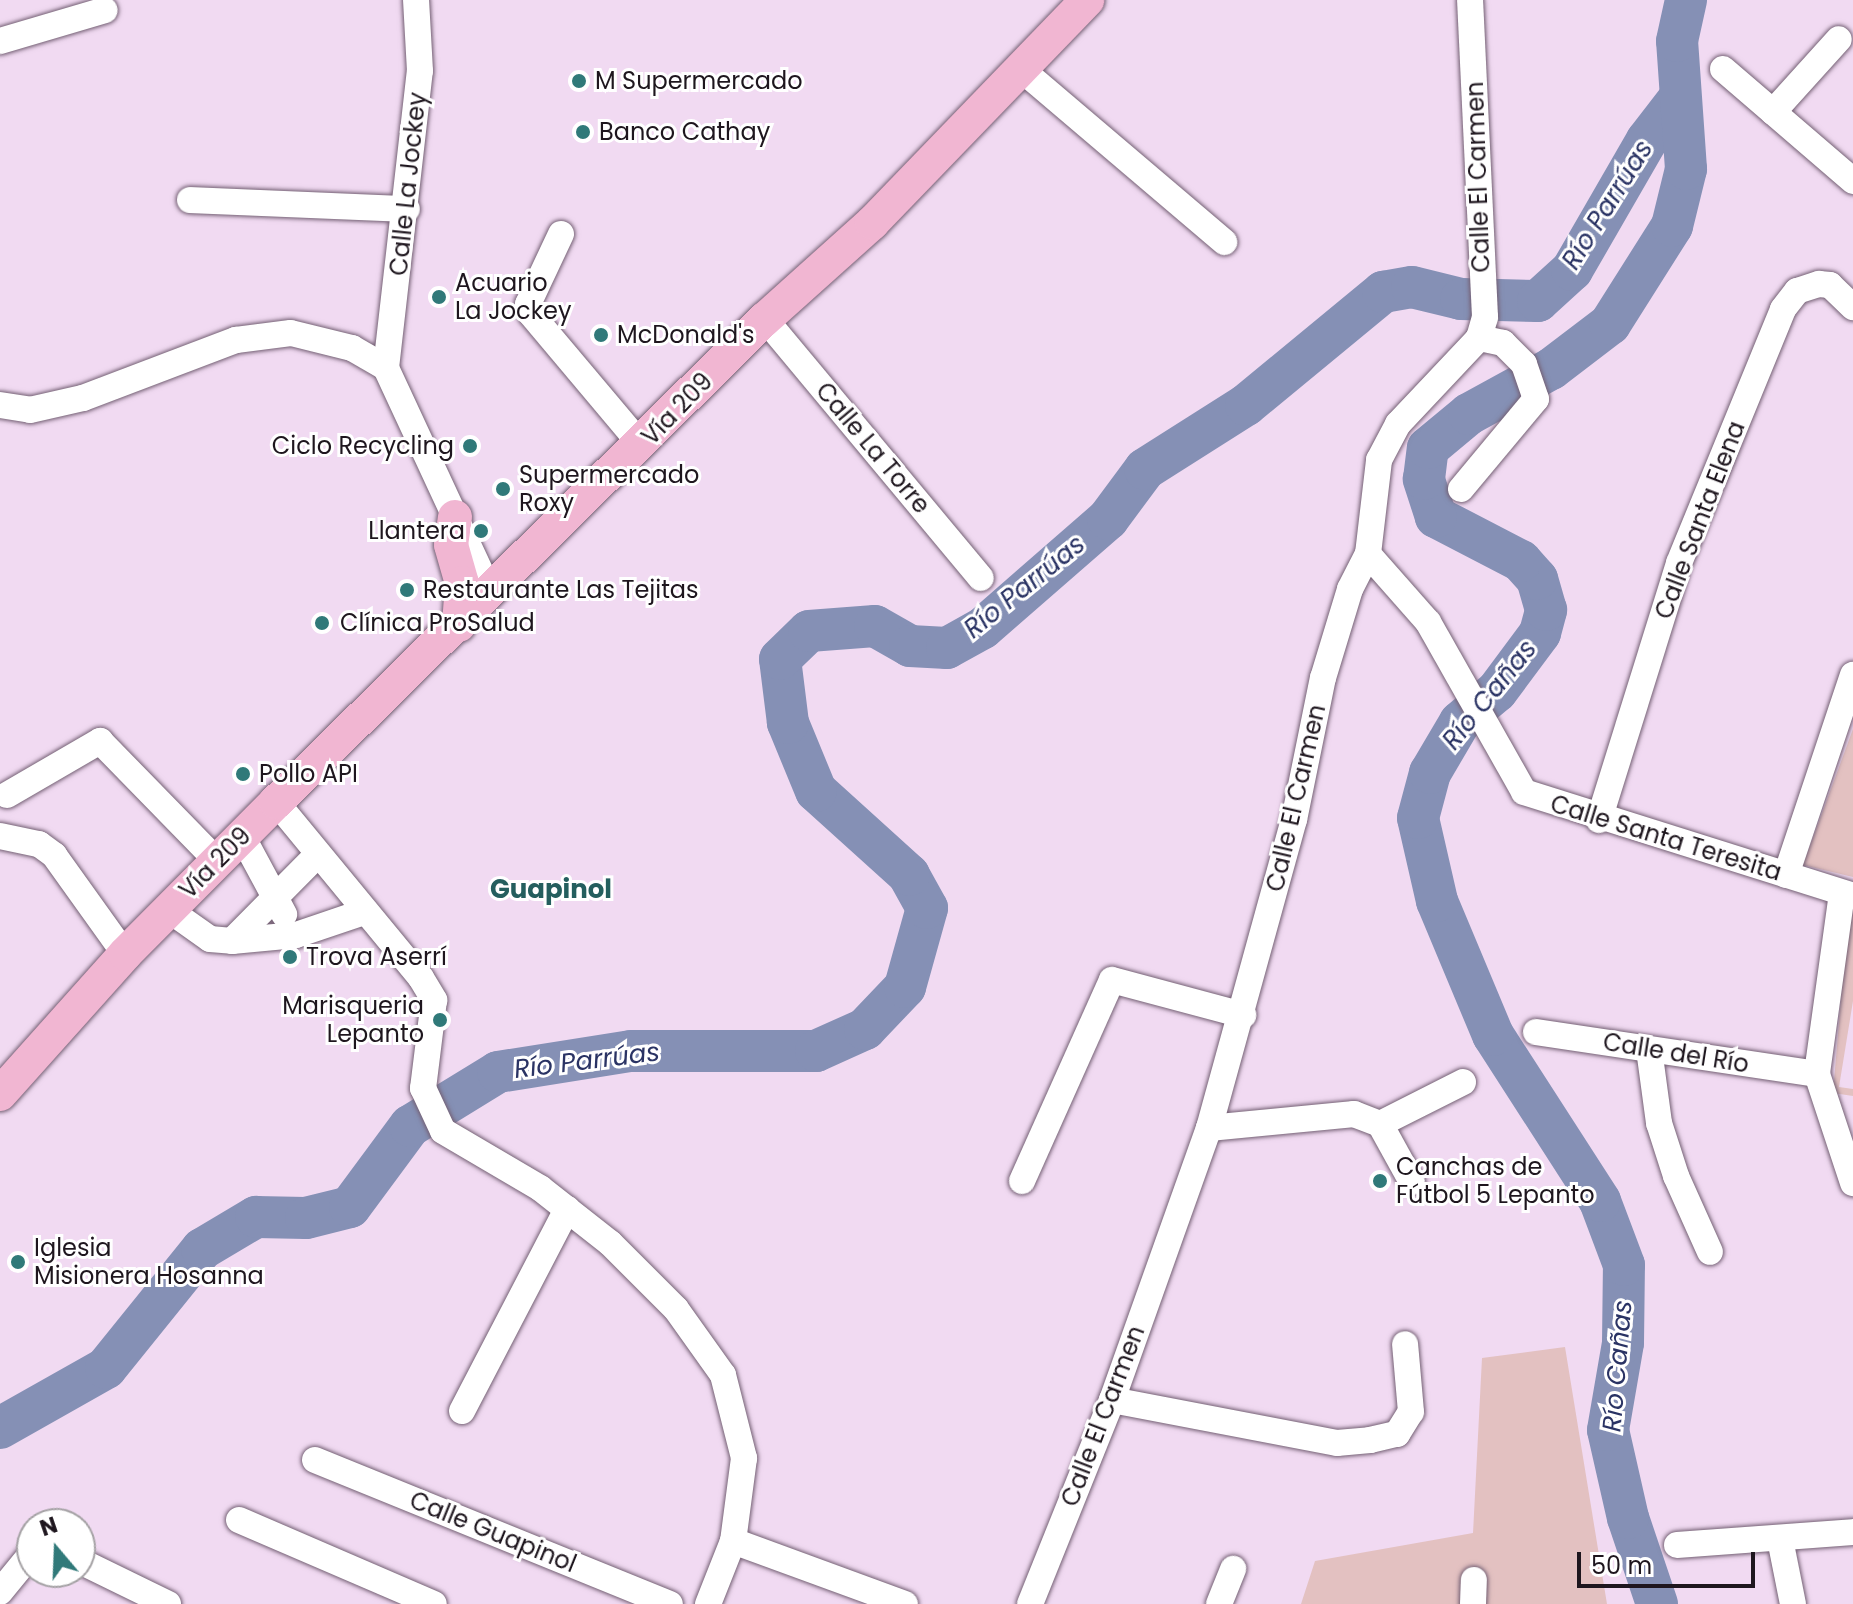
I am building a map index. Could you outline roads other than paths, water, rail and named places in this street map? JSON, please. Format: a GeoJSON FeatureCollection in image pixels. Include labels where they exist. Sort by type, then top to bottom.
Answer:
{"type":"FeatureCollection","features":[{"type":"Feature","properties":{"kind":"main road","name":"Vía 209"},"geometry":{"type":"LineString","coordinates":[[0,1094],[125,954],[217,861],[642,446],[765,319],[872,223],[1087,0]]}},
{"type":"Feature","properties":{"kind":"main road"},"geometry":{"type":"LineString","coordinates":[[455,517],[451,545],[462,583],[459,625]]}},
{"type":"Feature","properties":{"kind":"street","name":"Calle La Jockey"},"geometry":{"type":"LineString","coordinates":[[386,368],[407,209],[420,71],[416,0]]}},
{"type":"Feature","properties":{"kind":"street","name":"Calle El Carmen"},"geometry":{"type":"LineString","coordinates":[[1030,1604],[1112,1400],[1209,1128],[1243,1015],[1294,820],[1323,678],[1350,589],[1368,554],[1379,460],[1398,424],[1482,327],[1470,0]]}},
{"type":"Feature","properties":{"kind":"street"},"geometry":{"type":"LineString","coordinates":[[0,41],[105,10]]}},
{"type":"Feature","properties":{"kind":"street"},"geometry":{"type":"LineString","coordinates":[[1773,112],[1839,39]]}},
{"type":"Feature","properties":{"kind":"street"},"geometry":{"type":"LineString","coordinates":[[1021,69],[1224,242]]}},
{"type":"Feature","properties":{"kind":"street"},"geometry":{"type":"LineString","coordinates":[[1723,69],[1853,181]]}},
{"type":"Feature","properties":{"kind":"street"},"geometry":{"type":"LineString","coordinates":[[190,200],[407,209]]}},
{"type":"Feature","properties":{"kind":"street"},"geometry":{"type":"LineString","coordinates":[[561,234],[528,304],[531,314],[642,446]]}},
{"type":"Feature","properties":{"kind":"street","name":"Calle Santa Elena"},"geometry":{"type":"LineString","coordinates":[[1599,820],[1679,563],[1783,309],[1797,291],[1819,284],[1830,285],[1853,307]]}},
{"type":"Feature","properties":{"kind":"street","name":"Calle La Torre"},"geometry":{"type":"LineString","coordinates":[[765,319],[981,578]]}},
{"type":"Feature","properties":{"kind":"street"},"geometry":{"type":"LineString","coordinates":[[1461,489],[1536,399],[1524,364],[1482,327]]}},
{"type":"Feature","properties":{"kind":"street"},"geometry":{"type":"LineString","coordinates":[[0,405],[53,406],[195,353],[291,333],[352,348],[386,368],[491,594]]}},
{"type":"Feature","properties":{"kind":"street","name":"Calle Santa Teresita"},"geometry":{"type":"LineString","coordinates":[[1368,554],[1428,622],[1465,680],[1499,750],[1524,792],[1599,820],[1847,894]]}},
{"type":"Feature","properties":{"kind":"street"},"geometry":{"type":"LineString","coordinates":[[1786,875],[1853,675]]}},
{"type":"Feature","properties":{"kind":"street"},"geometry":{"type":"LineString","coordinates":[[7,795],[100,741],[217,861]]}},
{"type":"Feature","properties":{"kind":"street"},"geometry":{"type":"LineString","coordinates":[[276,802],[434,1000],[423,1088],[443,1131],[567,1209],[610,1243],[676,1309],[723,1375],[744,1458],[733,1541],[708,1604]]}},
{"type":"Feature","properties":{"kind":"street"},"geometry":{"type":"LineString","coordinates":[[0,836],[39,844],[54,855],[125,954]]}},
{"type":"Feature","properties":{"kind":"street"},"geometry":{"type":"LineString","coordinates":[[242,836],[296,935]]}},
{"type":"Feature","properties":{"kind":"street"},"geometry":{"type":"LineString","coordinates":[[232,941],[276,901],[317,855]]}},
{"type":"Feature","properties":{"kind":"street"},"geometry":{"type":"LineString","coordinates":[[1847,894],[1817,1074],[1853,1183]]}},
{"type":"Feature","properties":{"kind":"street"},"geometry":{"type":"LineString","coordinates":[[169,910],[210,939],[232,941],[296,935],[364,912]]}},
{"type":"Feature","properties":{"kind":"street"},"geometry":{"type":"LineString","coordinates":[[1022,1181],[1112,980],[1243,1015]]}},
{"type":"Feature","properties":{"kind":"street","name":"Calle del Río"},"geometry":{"type":"LineString","coordinates":[[1536,1032],[1817,1074]]}},
{"type":"Feature","properties":{"kind":"street"},"geometry":{"type":"LineString","coordinates":[[1649,1049],[1663,1136],[1710,1252]]}},
{"type":"Feature","properties":{"kind":"street"},"geometry":{"type":"LineString","coordinates":[[1380,1124],[1463,1082]]}},
{"type":"Feature","properties":{"kind":"street"},"geometry":{"type":"LineString","coordinates":[[1209,1128],[1354,1114],[1380,1124],[1412,1182]]}},
{"type":"Feature","properties":{"kind":"street"},"geometry":{"type":"LineString","coordinates":[[462,1411],[567,1209]]}},
{"type":"Feature","properties":{"kind":"street"},"geometry":{"type":"LineString","coordinates":[[1112,1400],[1337,1443],[1370,1440],[1397,1434],[1411,1412],[1405,1344]]}},
{"type":"Feature","properties":{"kind":"street","name":"Calle Guapinol"},"geometry":{"type":"LineString","coordinates":[[315,1460],[670,1604]]}},
{"type":"Feature","properties":{"kind":"street"},"geometry":{"type":"LineString","coordinates":[[239,1520],[434,1604]]}},
{"type":"Feature","properties":{"kind":"street"},"geometry":{"type":"LineString","coordinates":[[1677,1545],[1853,1532]]}},
{"type":"Feature","properties":{"kind":"street"},"geometry":{"type":"LineString","coordinates":[[1780,1539],[1793,1604]]}},
{"type":"Feature","properties":{"kind":"street"},"geometry":{"type":"LineString","coordinates":[[733,1541],[905,1604]]}},
{"type":"Feature","properties":{"kind":"street"},"geometry":{"type":"LineString","coordinates":[[96,1569],[168,1604]]}},
{"type":"Feature","properties":{"kind":"street"},"geometry":{"type":"LineString","coordinates":[[1219,1604],[1233,1569]]}},
{"type":"Feature","properties":{"kind":"street"},"geometry":{"type":"LineString","coordinates":[[0,1592],[16,1572]]}},
{"type":"Feature","properties":{"kind":"waterway","name":"Río Cañas"},"geometry":{"type":"LineString","coordinates":[[1657,1604],[1628,1518],[1608,1430],[1623,1343],[1624,1265],[1600,1201],[1493,1035],[1437,901],[1418,818],[1430,773],[1460,722],[1497,691],[1540,633],[1546,610],[1537,579],[1521,561],[1436,517],[1424,479],[1428,448],[1469,414],[1551,369],[1610,324],[1672,226],[1686,169],[1677,41],[1686,0]]}},
{"type":"Feature","properties":{"kind":"waterway","name":"Río Parrúas"},"geometry":{"type":"LineString","coordinates":[[0,1428],[106,1368],[202,1249],[256,1217],[306,1218],[350,1207],[410,1126],[498,1072],[631,1051],[816,1051],[865,1029],[905,987],[927,908],[909,875],[816,791],[788,723],[780,659],[809,631],[875,626],[910,646],[947,648],[983,628],[1108,519],[1145,469],[1246,405],[1383,292],[1412,287],[1461,299],[1538,301],[1572,270],[1647,140],[1678,100]]}},
{"type":"Feature","properties":{"kind":"place","name":"M Supermercado"},"geometry":{"type":"Point","coordinates":[579,81]}},
{"type":"Feature","properties":{"kind":"place","name":"Banco Cathay"},"geometry":{"type":"Point","coordinates":[583,132]}},
{"type":"Feature","properties":{"kind":"place","name":"Acuario La Jockey"},"geometry":{"type":"Point","coordinates":[439,297]}},
{"type":"Feature","properties":{"kind":"place","name":"McDonald's"},"geometry":{"type":"Point","coordinates":[601,335]}},
{"type":"Feature","properties":{"kind":"place","name":"Ciclo Recycling"},"geometry":{"type":"Point","coordinates":[470,446]}},
{"type":"Feature","properties":{"kind":"place","name":"Supermercado Roxy"},"geometry":{"type":"Point","coordinates":[503,489]}},
{"type":"Feature","properties":{"kind":"place","name":"Llantera"},"geometry":{"type":"Point","coordinates":[481,531]}},
{"type":"Feature","properties":{"kind":"place","name":"Restaurante Las Tejitas"},"geometry":{"type":"Point","coordinates":[407,590]}},
{"type":"Feature","properties":{"kind":"place","name":"Clínica ProSalud"},"geometry":{"type":"Point","coordinates":[322,623]}},
{"type":"Feature","properties":{"kind":"place","name":"Pollo API"},"geometry":{"type":"Point","coordinates":[243,774]}},
{"type":"Feature","properties":{"kind":"place","name":"Trova Aserrí"},"geometry":{"type":"Point","coordinates":[290,957]}},
{"type":"Feature","properties":{"kind":"place","name":"Marisqueria Lepanto"},"geometry":{"type":"Point","coordinates":[440,1020]}},
{"type":"Feature","properties":{"kind":"place","name":"Canchas de Fútbol 5 Lepanto"},"geometry":{"type":"Point","coordinates":[1380,1181]}},
{"type":"Feature","properties":{"kind":"place","name":"Iglesia Misionera Hosanna"},"geometry":{"type":"Point","coordinates":[18,1262]}},
{"type":"Feature","properties":{"kind":"district","name":"Guapinol"},"geometry":{"type":"Point","coordinates":[551,890]}}]}
